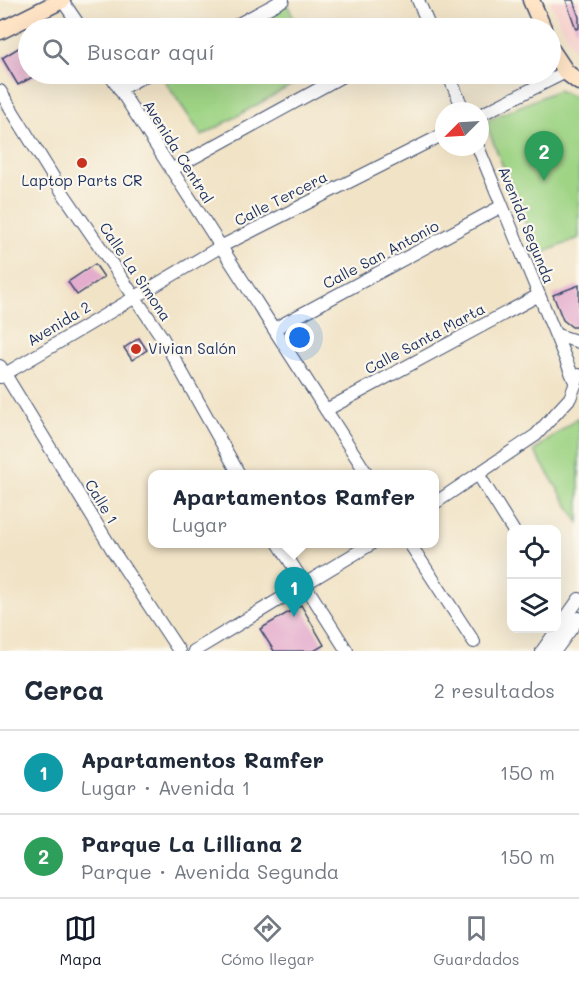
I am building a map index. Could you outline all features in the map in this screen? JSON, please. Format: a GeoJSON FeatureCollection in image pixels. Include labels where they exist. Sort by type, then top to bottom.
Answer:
{"type":"FeatureCollection","features":[{"type":"Feature","properties":{"kind":"main road"},"geometry":{"type":"LineString","coordinates":[[26,18],[62,0]]}},
{"type":"Feature","properties":{"kind":"main road"},"geometry":{"type":"LineString","coordinates":[[531,0],[539,18]]}},
{"type":"Feature","properties":{"kind":"main road"},"geometry":{"type":"LineString","coordinates":[[0,31],[18,22]]}},
{"type":"Feature","properties":{"kind":"main road"},"geometry":{"type":"LineString","coordinates":[[561,62],[573,77]]}},
{"type":"Feature","properties":{"kind":"street"},"geometry":{"type":"LineString","coordinates":[[62,0],[74,18]]}},
{"type":"Feature","properties":{"kind":"street"},"geometry":{"type":"LineString","coordinates":[[250,18],[283,0]]}},
{"type":"Feature","properties":{"kind":"street"},"geometry":{"type":"LineString","coordinates":[[418,0],[425,18]]}},
{"type":"Feature","properties":{"kind":"street","name":"Avenida Central"},"geometry":{"type":"LineString","coordinates":[[117,84],[364,470]]}},
{"type":"Feature","properties":{"kind":"street"},"geometry":{"type":"LineString","coordinates":[[120,89],[129,84]]}},
{"type":"Feature","properties":{"kind":"street"},"geometry":{"type":"LineString","coordinates":[[171,170],[328,84]]}},
{"type":"Feature","properties":{"kind":"street"},"geometry":{"type":"LineString","coordinates":[[452,84],[460,102]]}},
{"type":"Feature","properties":{"kind":"street"},"geometry":{"type":"LineString","coordinates":[[489,111],[556,84]]}},
{"type":"Feature","properties":{"kind":"street","name":"Calle La Simona"},"geometry":{"type":"LineString","coordinates":[[0,91],[63,193],[162,337],[237,470]]}},
{"type":"Feature","properties":{"kind":"street","name":"Calle Tercera"},"geometry":{"type":"LineString","coordinates":[[134,296],[220,247],[435,139]]}},
{"type":"Feature","properties":{"kind":"street","name":"Avenida Segunda"},"geometry":{"type":"LineString","coordinates":[[482,156],[556,335],[577,378]]}},
{"type":"Feature","properties":{"kind":"street","name":"Calle San Antonio"},"geometry":{"type":"LineString","coordinates":[[274,329],[502,206]]}},
{"type":"Feature","properties":{"kind":"street","name":"Calle Santa Marta"},"geometry":{"type":"LineString","coordinates":[[326,410],[539,295]]}},
{"type":"Feature","properties":{"kind":"street","name":"Avenida 2"},"geometry":{"type":"LineString","coordinates":[[2,373],[134,296]]}},
{"type":"Feature","properties":{"kind":"street"},"geometry":{"type":"LineString","coordinates":[[556,335],[579,342]]}},
{"type":"Feature","properties":{"kind":"street","name":"Calle 1"},"geometry":{"type":"LineString","coordinates":[[2,373],[115,554],[179,651]]}},
{"type":"Feature","properties":{"kind":"street"},"geometry":{"type":"LineString","coordinates":[[439,500],[536,435],[570,398],[577,378]]}},
{"type":"Feature","properties":{"kind":"street"},"geometry":{"type":"LineString","coordinates":[[478,474],[510,525]]}},
{"type":"Feature","properties":{"kind":"street"},"geometry":{"type":"LineString","coordinates":[[282,548],[347,651]]}},
{"type":"Feature","properties":{"kind":"street"},"geometry":{"type":"LineString","coordinates":[[194,651],[363,548]]}},
{"type":"Feature","properties":{"kind":"street"},"geometry":{"type":"LineString","coordinates":[[413,548],[474,642]]}},
{"type":"Feature","properties":{"kind":"street"},"geometry":{"type":"LineString","coordinates":[[542,651],[579,599]]}},
{"type":"Feature","properties":{"kind":"street"},"geometry":{"type":"LineString","coordinates":[[555,651],[579,618]]}},
{"type":"Feature","properties":{"kind":"shaded area"},"geometry":{"type":"Polygon","coordinates":[[[550,0],[579,0],[579,61],[561,24],[561,18],[557,16],[550,0]]]}},
{"type":"Feature","properties":{"kind":"green space"},"geometry":{"type":"Polygon","coordinates":[[[285,0],[294,18],[251,18],[285,0]]]}},
{"type":"Feature","properties":{"kind":"green space"},"geometry":{"type":"Polygon","coordinates":[[[167,84],[293,84],[202,136],[167,84]]]}},
{"type":"Feature","properties":{"kind":"green space"},"geometry":{"type":"Polygon","coordinates":[[[558,90],[579,99],[579,238],[538,255],[489,132],[490,119],[558,90]]]}},
{"type":"Feature","properties":{"kind":"green space"},"geometry":{"type":"Polygon","coordinates":[[[579,417],[579,523],[534,451],[579,417]]]}},
{"type":"Feature","properties":{"kind":"building"},"geometry":{"type":"Polygon","coordinates":[[[566,0],[573,0],[579,17],[579,28],[576,29],[566,0]]]}},
{"type":"Feature","properties":{"kind":"building"},"geometry":{"type":"Polygon","coordinates":[[[18,48],[18,84],[20,84],[18,85],[2,58],[18,48]]]}},
{"type":"Feature","properties":{"kind":"building"},"geometry":{"type":"Polygon","coordinates":[[[95,264],[104,277],[77,295],[68,282],[95,264]]]}},
{"type":"Feature","properties":{"kind":"building"},"geometry":{"type":"Polygon","coordinates":[[[579,285],[579,327],[572,327],[563,320],[553,295],[579,285]]]}},
{"type":"Feature","properties":{"kind":"building","name":"Vivian Salón"},"geometry":{"type":"Polygon","coordinates":[[[139,338],[147,350],[132,360],[124,348],[139,338]]]}},
{"type":"Feature","properties":{"kind":"building"},"geometry":{"type":"Polygon","coordinates":[[[301,605],[324,645],[314,651],[274,651],[260,629],[301,605]]]}},
{"type":"Feature","properties":{"kind":"place","name":"Laptop Parts CR"},"geometry":{"type":"Point","coordinates":[82,163]}},
{"type":"Feature","properties":{"kind":"place","name":"Parque La Lilliana 2"},"geometry":{"type":"Point","coordinates":[544,181]}},
{"type":"Feature","properties":{"kind":"place","name":"Vivian Salón"},"geometry":{"type":"Point","coordinates":[136,349]}},
{"type":"Feature","properties":{"kind":"place","name":"Apartamentos Ramfer"},"geometry":{"type":"Point","coordinates":[294,617]}}]}
